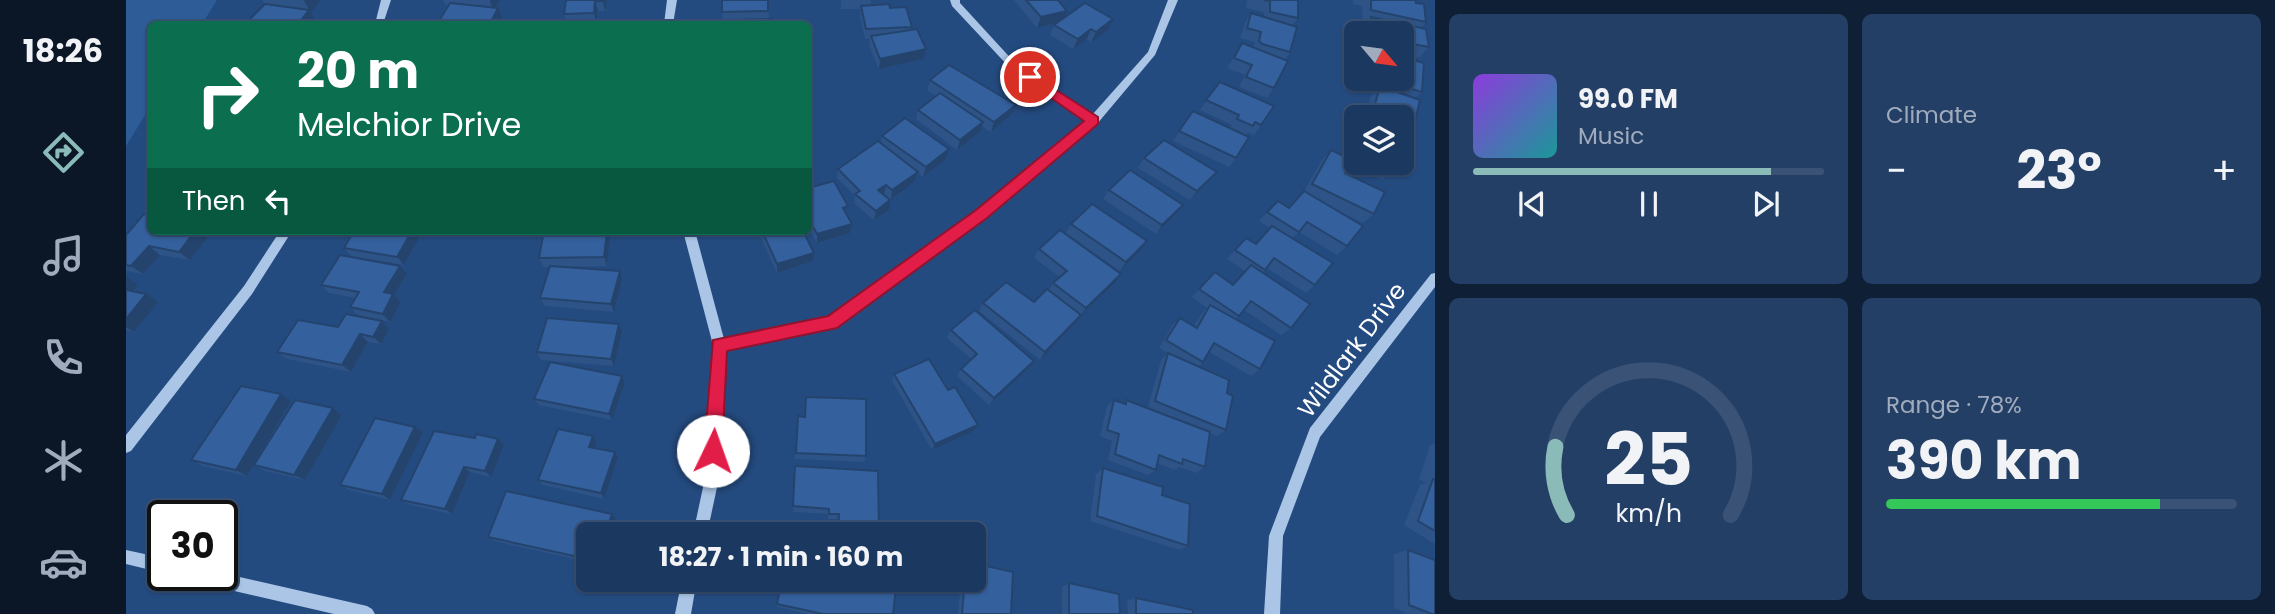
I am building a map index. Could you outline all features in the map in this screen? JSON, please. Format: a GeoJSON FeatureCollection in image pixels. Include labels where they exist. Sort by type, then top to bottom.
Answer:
{"type":"FeatureCollection","features":[{"type":"Feature","properties":{"kind":"street"},"geometry":{"type":"LineString","coordinates":[[380,21],[386,0]]}},
{"type":"Feature","properties":{"kind":"street"},"geometry":{"type":"LineString","coordinates":[[669,21],[671,0]]}},
{"type":"Feature","properties":{"kind":"street"},"geometry":{"type":"LineString","coordinates":[[955,0],[956,5],[1013,66],[1093,121]]}},
{"type":"Feature","properties":{"kind":"street"},"geometry":{"type":"LineString","coordinates":[[719,345],[832,323],[981,214],[1093,121],[1152,53],[1172,0]]}},
{"type":"Feature","properties":{"kind":"street"},"geometry":{"type":"LineString","coordinates":[[126,446],[248,290],[283,235]]}},
{"type":"Feature","properties":{"kind":"street"},"geometry":{"type":"LineString","coordinates":[[690,235],[719,345],[712,478],[703,522]]}},
{"type":"Feature","properties":{"kind":"street","name":"Wildlark Drive"},"geometry":{"type":"LineString","coordinates":[[1272,614],[1276,536],[1315,433],[1435,278]]}},
{"type":"Feature","properties":{"kind":"street"},"geometry":{"type":"LineString","coordinates":[[126,557],[147,562]]}},
{"type":"Feature","properties":{"kind":"street"},"geometry":{"type":"LineString","coordinates":[[238,584],[367,614]]}},
{"type":"Feature","properties":{"kind":"street"},"geometry":{"type":"LineString","coordinates":[[683,614],[687,592]]}},
{"type":"Feature","properties":{"kind":"shaded area"},"geometry":{"type":"Polygon","coordinates":[[[126,0],[217,0],[204,21],[147,21],[147,112],[126,146],[126,0]]]}},
{"type":"Feature","properties":{"kind":"building"},"geometry":{"type":"Polygon","coordinates":[[[566,0],[603,1],[595,1],[594,13],[564,14],[566,0]]]}},
{"type":"Feature","properties":{"kind":"building"},"geometry":{"type":"Polygon","coordinates":[[[722,0],[768,0],[768,11],[722,12],[722,0]]]}},
{"type":"Feature","properties":{"kind":"building"},"geometry":{"type":"Polygon","coordinates":[[[1026,0],[1058,0],[1067,11],[1041,17],[1026,0]]]}},
{"type":"Feature","properties":{"kind":"building"},"geometry":{"type":"Polygon","coordinates":[[[1264,0],[1298,0],[1298,18],[1270,12],[1270,1],[1264,0]]]}},
{"type":"Feature","properties":{"kind":"building"},"geometry":{"type":"Polygon","coordinates":[[[1371,0],[1415,0],[1416,3],[1424,4],[1426,22],[1371,10],[1371,0]]]}},
{"type":"Feature","properties":{"kind":"building"},"geometry":{"type":"Polygon","coordinates":[[[450,3],[498,8],[492,21],[439,21],[450,3]]]}},
{"type":"Feature","properties":{"kind":"building"},"geometry":{"type":"Polygon","coordinates":[[[1085,3],[1113,19],[1096,32],[1091,29],[1078,39],[1054,25],[1085,3]]]}},
{"type":"Feature","properties":{"kind":"building"},"geometry":{"type":"Polygon","coordinates":[[[265,4],[309,10],[300,21],[248,21],[265,4]]]}},
{"type":"Feature","properties":{"kind":"building"},"geometry":{"type":"Polygon","coordinates":[[[889,4],[890,8],[906,7],[912,27],[866,29],[861,6],[889,4]]]}},
{"type":"Feature","properties":{"kind":"building"},"geometry":{"type":"Polygon","coordinates":[[[1251,13],[1297,27],[1290,52],[1259,41],[1261,32],[1247,28],[1251,13]]]}},
{"type":"Feature","properties":{"kind":"building"},"geometry":{"type":"Polygon","coordinates":[[[1371,17],[1389,21],[1371,21],[1371,17]]]}},
{"type":"Feature","properties":{"kind":"building"},"geometry":{"type":"Polygon","coordinates":[[[772,19],[772,21],[722,21],[772,19]]]}},
{"type":"Feature","properties":{"kind":"building"},"geometry":{"type":"Polygon","coordinates":[[[1414,26],[1426,29],[1429,47],[1414,44],[1414,26]]]}},
{"type":"Feature","properties":{"kind":"building"},"geometry":{"type":"Polygon","coordinates":[[[917,29],[926,49],[880,59],[871,36],[917,29]]]}},
{"type":"Feature","properties":{"kind":"building"},"geometry":{"type":"Polygon","coordinates":[[[1242,43],[1288,61],[1274,88],[1246,77],[1252,65],[1234,58],[1242,43]]]}},
{"type":"Feature","properties":{"kind":"building"},"geometry":{"type":"Polygon","coordinates":[[[1414,60],[1424,63],[1422,92],[1414,90],[1414,60]]]}},
{"type":"Feature","properties":{"kind":"building"},"geometry":{"type":"Polygon","coordinates":[[[949,65],[1016,105],[994,122],[930,80],[949,65]]]}},
{"type":"Feature","properties":{"kind":"building"},"geometry":{"type":"Polygon","coordinates":[[[1220,82],[1274,106],[1261,125],[1255,122],[1253,126],[1237,119],[1239,115],[1206,100],[1220,82]]]}},
{"type":"Feature","properties":{"kind":"building"},"geometry":{"type":"Polygon","coordinates":[[[1379,91],[1394,91],[1420,100],[1414,125],[1414,105],[1375,105],[1379,91]]]}},
{"type":"Feature","properties":{"kind":"building"},"geometry":{"type":"Polygon","coordinates":[[[940,93],[983,122],[960,140],[918,110],[940,93]]]}},
{"type":"Feature","properties":{"kind":"building"},"geometry":{"type":"Polygon","coordinates":[[[1193,111],[1249,137],[1236,158],[1179,131],[1193,111]]]}},
{"type":"Feature","properties":{"kind":"building"},"geometry":{"type":"Polygon","coordinates":[[[905,118],[949,149],[926,167],[882,136],[905,118]]]}},
{"type":"Feature","properties":{"kind":"building"},"geometry":{"type":"Polygon","coordinates":[[[1164,140],[1217,172],[1197,191],[1144,158],[1164,140]]]}},
{"type":"Feature","properties":{"kind":"building"},"geometry":{"type":"Polygon","coordinates":[[[878,141],[918,172],[892,190],[886,185],[878,190],[890,200],[876,211],[855,194],[860,191],[838,169],[878,141]]]}},
{"type":"Feature","properties":{"kind":"building"},"geometry":{"type":"Polygon","coordinates":[[[1331,150],[1344,156],[1344,175],[1385,192],[1374,214],[1312,184],[1331,150]]]}},
{"type":"Feature","properties":{"kind":"building"},"geometry":{"type":"Polygon","coordinates":[[[1130,170],[1183,205],[1162,225],[1109,190],[1130,170]]]}},
{"type":"Feature","properties":{"kind":"building"},"geometry":{"type":"Polygon","coordinates":[[[834,181],[848,206],[843,208],[852,224],[817,234],[812,225],[812,187],[834,181]]]}},
{"type":"Feature","properties":{"kind":"building"},"geometry":{"type":"Polygon","coordinates":[[[1304,191],[1363,226],[1347,246],[1307,222],[1299,232],[1267,212],[1278,201],[1289,208],[1304,191]]]}},
{"type":"Feature","properties":{"kind":"building"},"geometry":{"type":"Polygon","coordinates":[[[1092,204],[1147,241],[1126,262],[1071,224],[1092,204]]]}},
{"type":"Feature","properties":{"kind":"building"},"geometry":{"type":"Polygon","coordinates":[[[144,214],[147,214],[147,235],[192,235],[179,252],[149,246],[131,266],[126,265],[126,235],[144,214]]]}},
{"type":"Feature","properties":{"kind":"building"},"geometry":{"type":"Polygon","coordinates":[[[1272,226],[1333,263],[1315,285],[1274,258],[1265,270],[1235,250],[1246,238],[1256,244],[1272,226]]]}},
{"type":"Feature","properties":{"kind":"building"},"geometry":{"type":"Polygon","coordinates":[[[1060,230],[1121,274],[1086,308],[1053,283],[1067,271],[1039,249],[1060,230]]]}},
{"type":"Feature","properties":{"kind":"building"},"geometry":{"type":"Polygon","coordinates":[[[352,235],[410,235],[397,257],[344,248],[352,235]]]}},
{"type":"Feature","properties":{"kind":"building"},"geometry":{"type":"Polygon","coordinates":[[[543,235],[607,235],[604,257],[539,258],[543,235]]]}},
{"type":"Feature","properties":{"kind":"building"},"geometry":{"type":"Polygon","coordinates":[[[764,235],[805,235],[814,253],[777,264],[764,235]]]}},
{"type":"Feature","properties":{"kind":"building"},"geometry":{"type":"Polygon","coordinates":[[[340,255],[400,266],[384,292],[393,294],[383,314],[350,307],[359,292],[321,285],[340,255]]]}},
{"type":"Feature","properties":{"kind":"building"},"geometry":{"type":"Polygon","coordinates":[[[1251,265],[1310,304],[1291,328],[1251,301],[1239,316],[1199,289],[1215,272],[1233,285],[1251,265]]]}},
{"type":"Feature","properties":{"kind":"building"},"geometry":{"type":"Polygon","coordinates":[[[550,266],[620,271],[611,304],[540,298],[550,266]]]}},
{"type":"Feature","properties":{"kind":"building"},"geometry":{"type":"Polygon","coordinates":[[[1006,282],[1034,302],[1047,289],[1081,315],[1045,352],[983,303],[1006,282]]]}},
{"type":"Feature","properties":{"kind":"building"},"geometry":{"type":"Polygon","coordinates":[[[126,290],[146,294],[126,319],[126,290]]]}},
{"type":"Feature","properties":{"kind":"building"},"geometry":{"type":"Polygon","coordinates":[[[1210,305],[1275,341],[1260,369],[1214,343],[1203,362],[1166,340],[1180,318],[1197,328],[1210,305]]]}},
{"type":"Feature","properties":{"kind":"building"},"geometry":{"type":"Polygon","coordinates":[[[975,310],[1034,361],[994,398],[961,369],[977,354],[951,330],[975,310]]]}},
{"type":"Feature","properties":{"kind":"building"},"geometry":{"type":"Polygon","coordinates":[[[346,314],[382,321],[373,337],[360,334],[342,365],[277,352],[298,320],[338,327],[346,314]]]}},
{"type":"Feature","properties":{"kind":"building"},"geometry":{"type":"Polygon","coordinates":[[[547,318],[619,324],[611,359],[537,352],[547,318]]]}},
{"type":"Feature","properties":{"kind":"building"},"geometry":{"type":"Polygon","coordinates":[[[1168,353],[1229,380],[1227,393],[1233,396],[1226,430],[1155,401],[1168,353]]]}},
{"type":"Feature","properties":{"kind":"building"},"geometry":{"type":"Polygon","coordinates":[[[929,359],[948,390],[955,387],[978,425],[935,444],[894,374],[929,359]]]}},
{"type":"Feature","properties":{"kind":"building"},"geometry":{"type":"Polygon","coordinates":[[[550,362],[622,376],[609,414],[534,399],[550,362]]]}},
{"type":"Feature","properties":{"kind":"building"},"geometry":{"type":"Polygon","coordinates":[[[241,386],[281,394],[236,470],[191,460],[241,386]]]}},
{"type":"Feature","properties":{"kind":"building"},"geometry":{"type":"Polygon","coordinates":[[[806,397],[866,399],[866,456],[796,453],[798,416],[805,417],[806,397]]]}},
{"type":"Feature","properties":{"kind":"building"},"geometry":{"type":"Polygon","coordinates":[[[295,400],[333,408],[294,475],[254,465],[295,400]]]}},
{"type":"Feature","properties":{"kind":"building"},"geometry":{"type":"Polygon","coordinates":[[[1114,400],[1126,404],[1126,400],[1210,432],[1205,467],[1183,459],[1182,464],[1159,455],[1156,470],[1115,454],[1119,434],[1107,430],[1114,400]]]}},
{"type":"Feature","properties":{"kind":"building"},"geometry":{"type":"Polygon","coordinates":[[[375,418],[415,427],[382,494],[340,485],[375,418]]]}},
{"type":"Feature","properties":{"kind":"building"},"geometry":{"type":"Polygon","coordinates":[[[558,429],[593,436],[589,447],[615,452],[601,493],[538,480],[558,429]]]}},
{"type":"Feature","properties":{"kind":"building"},"geometry":{"type":"Polygon","coordinates":[[[434,431],[475,438],[476,434],[498,439],[485,471],[464,467],[445,509],[401,500],[434,431]]]}},
{"type":"Feature","properties":{"kind":"building"},"geometry":{"type":"Polygon","coordinates":[[[795,466],[878,471],[879,522],[839,522],[839,514],[829,514],[829,509],[793,506],[795,466]]]}},
{"type":"Feature","properties":{"kind":"building"},"geometry":{"type":"Polygon","coordinates":[[[1103,468],[1163,487],[1162,495],[1190,504],[1188,546],[1097,516],[1103,468]]]}},
{"type":"Feature","properties":{"kind":"building"},"geometry":{"type":"Polygon","coordinates":[[[1433,479],[1435,480],[1435,531],[1418,521],[1433,479]]]}},
{"type":"Feature","properties":{"kind":"building"},"geometry":{"type":"Polygon","coordinates":[[[506,491],[612,514],[609,522],[576,522],[576,556],[488,537],[506,491]]]}},
{"type":"Feature","properties":{"kind":"building"},"geometry":{"type":"Polygon","coordinates":[[[1408,550],[1435,560],[1435,614],[1409,605],[1408,550]]]}},
{"type":"Feature","properties":{"kind":"building"},"geometry":{"type":"Polygon","coordinates":[[[986,566],[1013,572],[1011,614],[962,614],[964,592],[986,592],[986,566]]]}},
{"type":"Feature","properties":{"kind":"building"},"geometry":{"type":"Polygon","coordinates":[[[1069,583],[1119,594],[1120,614],[1069,614],[1069,583]]]}},
{"type":"Feature","properties":{"kind":"building"},"geometry":{"type":"Polygon","coordinates":[[[779,592],[896,592],[893,614],[823,614],[777,604],[779,592]]]}},
{"type":"Feature","properties":{"kind":"building"},"geometry":{"type":"Polygon","coordinates":[[[1136,598],[1193,610],[1193,614],[1136,614],[1136,598]]]}},
{"type":"Feature","properties":{"kind":"route"},"geometry":{"type":"LineString","coordinates":[[713,451],[719,345],[832,323],[981,214],[1093,121],[1030,77]]}}]}
